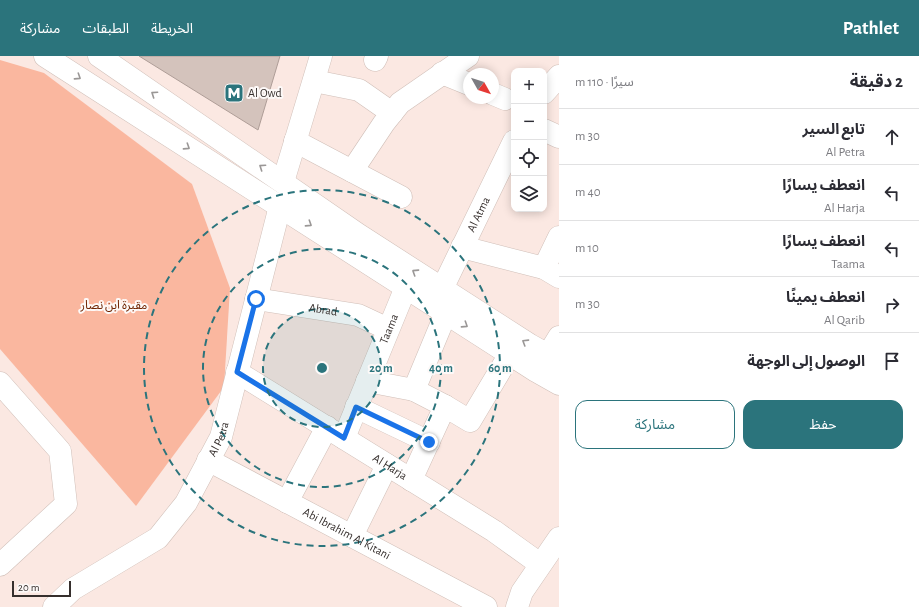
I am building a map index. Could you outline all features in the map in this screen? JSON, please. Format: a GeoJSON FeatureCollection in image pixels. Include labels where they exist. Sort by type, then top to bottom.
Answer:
{"type":"FeatureCollection","features":[{"type":"Feature","properties":{"kind":"street"},"geometry":{"type":"LineString","coordinates":[[45,56],[559,384]]}},
{"type":"Feature","properties":{"kind":"street"},"geometry":{"type":"LineString","coordinates":[[99,56],[359,235],[442,289],[530,345],[555,351]]}},
{"type":"Feature","properties":{"kind":"street"},"geometry":{"type":"LineString","coordinates":[[283,182],[321,56]]}},
{"type":"Feature","properties":{"kind":"street"},"geometry":{"type":"LineString","coordinates":[[352,171],[384,123],[400,103],[468,56]]}},
{"type":"Feature","properties":{"kind":"street"},"geometry":{"type":"LineString","coordinates":[[442,73],[463,82]]}},
{"type":"Feature","properties":{"kind":"street"},"geometry":{"type":"LineString","coordinates":[[547,90],[559,76]]}},
{"type":"Feature","properties":{"kind":"street"},"geometry":{"type":"LineString","coordinates":[[314,81],[359,90],[392,113]]}},
{"type":"Feature","properties":{"kind":"street"},"geometry":{"type":"LineString","coordinates":[[547,131],[559,137]]}},
{"type":"Feature","properties":{"kind":"street"},"geometry":{"type":"LineString","coordinates":[[295,141],[401,197]]}},
{"type":"Feature","properties":{"kind":"street","name":"Al Atma"},"geometry":{"type":"LineString","coordinates":[[442,289],[511,147]]}},
{"type":"Feature","properties":{"kind":"street","name":"Al Petra"},"geometry":{"type":"LineString","coordinates":[[54,607],[73,589],[158,538],[186,503],[220,437],[280,206]]}},
{"type":"Feature","properties":{"kind":"street"},"geometry":{"type":"LineString","coordinates":[[462,247],[551,272],[559,237]]}},
{"type":"Feature","properties":{"kind":"street","name":"Taama"},"geometry":{"type":"LineString","coordinates":[[287,502],[335,432],[356,407],[406,287]]}},
{"type":"Feature","properties":{"kind":"street","name":"Abrad"},"geometry":{"type":"LineString","coordinates":[[256,299],[358,315],[388,329]]}},
{"type":"Feature","properties":{"kind":"street"},"geometry":{"type":"LineString","coordinates":[[414,390],[446,313]]}},
{"type":"Feature","properties":{"kind":"street"},"geometry":{"type":"LineString","coordinates":[[367,380],[414,390],[470,421],[510,354]]}},
{"type":"Feature","properties":{"kind":"street","name":"Al Harja"},"geometry":{"type":"LineString","coordinates":[[237,372],[494,531],[540,564]]}},
{"type":"Feature","properties":{"kind":"street"},"geometry":{"type":"LineString","coordinates":[[0,383],[60,450],[66,504],[0,565]]}},
{"type":"Feature","properties":{"kind":"street"},"geometry":{"type":"LineString","coordinates":[[411,480],[445,406]]}},
{"type":"Feature","properties":{"kind":"street"},"geometry":{"type":"LineString","coordinates":[[356,407],[429,442]]}},
{"type":"Feature","properties":{"kind":"street","name":"Abi Ibrahim Al Kitani"},"geometry":{"type":"LineString","coordinates":[[208,460],[486,607]]}},
{"type":"Feature","properties":{"kind":"street"},"geometry":{"type":"LineString","coordinates":[[352,536],[387,465]]}},
{"type":"Feature","properties":{"kind":"street"},"geometry":{"type":"LineString","coordinates":[[517,607],[522,592],[559,538]]}},
{"type":"Feature","properties":{"kind":"green space","name":"مقبرة ابن نصار"},"geometry":{"type":"Polygon","coordinates":[[[0,60],[44,73],[192,184],[230,288],[224,387],[136,506],[0,349],[0,60]]]}},
{"type":"Feature","properties":{"kind":"building","name":"Al Owd"},"geometry":{"type":"Polygon","coordinates":[[[139,56],[280,56],[258,130],[139,56]]]}},
{"type":"Feature","properties":{"kind":"place","name":"Al Owd"},"geometry":{"type":"Point","coordinates":[234,93]}},
{"type":"Feature","properties":{"kind":"route"},"geometry":{"type":"LineString","coordinates":[[256,299],[237,372],[344,438],[356,407],[429,442]]}}]}
